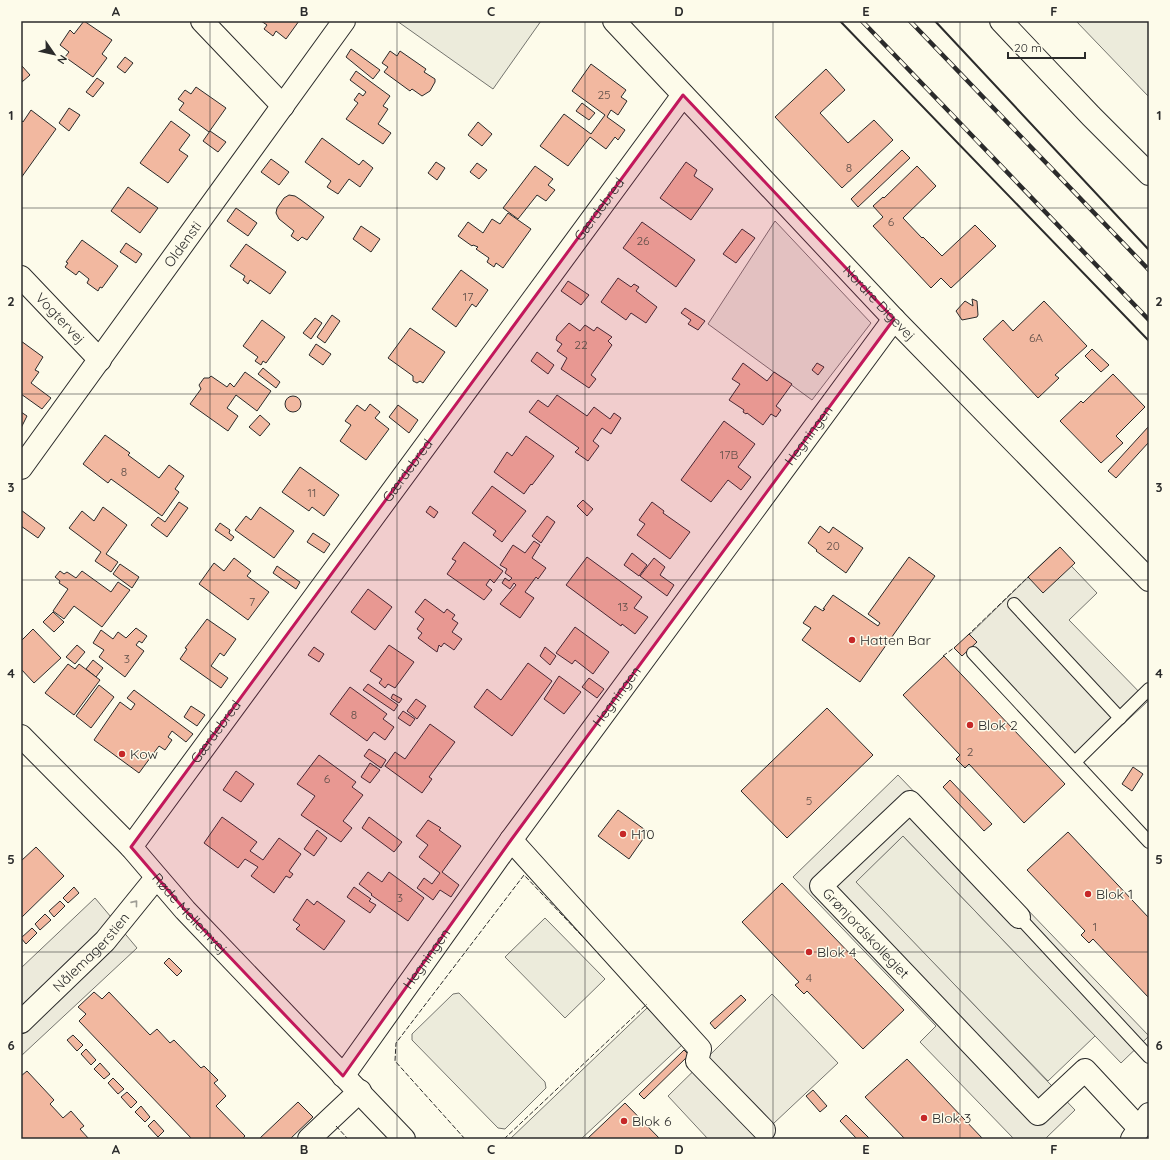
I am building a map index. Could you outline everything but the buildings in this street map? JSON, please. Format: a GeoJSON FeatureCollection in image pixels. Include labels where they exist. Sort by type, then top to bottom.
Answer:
{"type":"FeatureCollection","features":[{"type":"Feature","properties":{"kind":"street"},"geometry":{"type":"LineString","coordinates":[[202,21],[283,106]]}},
{"type":"Feature","properties":{"kind":"street","name":"Oldensti"},"geometry":{"type":"LineString","coordinates":[[21,468],[344,21]]}},
{"type":"Feature","properties":{"kind":"street","name":"Nordre Digevej"},"geometry":{"type":"LineString","coordinates":[[614,21],[894,319],[1149,580]]}},
{"type":"Feature","properties":{"kind":"street"},"geometry":{"type":"LineString","coordinates":[[1001,21],[1091,116],[1149,174]]}},
{"type":"Feature","properties":{"kind":"street","name":"Gærdebred"},"geometry":{"type":"LineString","coordinates":[[131,847],[683,95]]}},
{"type":"Feature","properties":{"kind":"street","name":"Vogtervej"},"geometry":{"type":"LineString","coordinates":[[21,277],[100,360]]}},
{"type":"Feature","properties":{"kind":"street","name":"Hegningen"},"geometry":{"type":"LineString","coordinates":[[343,1076],[511,840],[894,319]]}},
{"type":"Feature","properties":{"kind":"street","name":"Røde Mellemvej"},"geometry":{"type":"LineString","coordinates":[[21,736],[131,847],[185,910],[343,1076],[360,1091],[404,1139]]}},
{"type":"Feature","properties":{"kind":"street","name":"Grønjordskollegiet"},"geometry":{"type":"LineString","coordinates":[[1019,917],[910,802],[821,886],[1038,1114],[1085,1070],[1140,1127]]}},
{"type":"Feature","properties":{"kind":"street"},"geometry":{"type":"LineString","coordinates":[[511,840],[700,1050],[697,1061],[764,1130]]}},
{"type":"Feature","properties":{"kind":"street","name":"Nålemagerstien"},"geometry":{"type":"LineString","coordinates":[[21,1022],[105,941],[156,878]]}},
{"type":"Feature","properties":{"kind":"street"},"geometry":{"type":"LineString","coordinates":[[309,1139],[360,1091]]}},
{"type":"Feature","properties":{"kind":"lane"},"geometry":{"type":"LineString","coordinates":[[1014,604],[1120,718]]}},
{"type":"Feature","properties":{"kind":"lane"},"geometry":{"type":"LineString","coordinates":[[973,653],[1149,842]]}},
{"type":"Feature","properties":{"kind":"lane"},"geometry":{"type":"LineString","coordinates":[[1075,762],[1149,689]]}},
{"type":"Feature","properties":{"kind":"lane","name":"Grønjordskollegiet"},"geometry":{"type":"LineString","coordinates":[[1019,917],[1149,1057]]}},
{"type":"Feature","properties":{"kind":"highlighted area"},"geometry":{"type":"Polygon","coordinates":[[[683,95],[894,319],[511,840],[343,1076],[185,910],[131,847],[683,95]]]}},
{"type":"Feature","properties":{"kind":"shaded area"},"geometry":{"type":"Polygon","coordinates":[[[397,21],[541,21],[493,89],[397,21]]]}},
{"type":"Feature","properties":{"kind":"shaded area"},"geometry":{"type":"Polygon","coordinates":[[[1076,21],[1149,21],[1149,97],[1076,21]]]}},
{"type":"Feature","properties":{"kind":"shaded area"},"geometry":{"type":"Polygon","coordinates":[[[775,221],[871,323],[812,400],[708,324],[775,221]]]}},
{"type":"Feature","properties":{"kind":"shaded area"},"geometry":{"type":"Polygon","coordinates":[[[1056,550],[1097,593],[1069,620],[1148,701],[1082,763],[963,641],[1056,550]]]}},
{"type":"Feature","properties":{"kind":"shaded area"},"geometry":{"type":"Polygon","coordinates":[[[898,775],[1149,1036],[1121,1063],[903,836],[856,882],[1075,1110],[1045,1139],[1014,1139],[920,1042],[936,1026],[793,877],[898,775]]]}},
{"type":"Feature","properties":{"kind":"shaded area"},"geometry":{"type":"Polygon","coordinates":[[[903,836],[1095,1036],[1048,1081],[855,882],[903,836]]]}},
{"type":"Feature","properties":{"kind":"shaded area"},"geometry":{"type":"Polygon","coordinates":[[[95,898],[137,948],[21,1056],[21,968],[95,898]]]}},
{"type":"Feature","properties":{"kind":"shaded area"},"geometry":{"type":"Polygon","coordinates":[[[545,918],[605,979],[565,1018],[505,957],[545,918]]]}},
{"type":"Feature","properties":{"kind":"shaded area"},"geometry":{"type":"Polygon","coordinates":[[[459,993],[545,1082],[546,1088],[505,1129],[498,1128],[412,1040],[412,1034],[453,994],[459,993]]]}},
{"type":"Feature","properties":{"kind":"shaded area"},"geometry":{"type":"Polygon","coordinates":[[[772,994],[838,1063],[757,1139],[708,1139],[668,1096],[772,994]]]}},
{"type":"Feature","properties":{"kind":"shaded area"},"geometry":{"type":"Polygon","coordinates":[[[647,1008],[683,1044],[581,1139],[510,1139],[647,1008]]]}},
{"type":"Feature","properties":{"kind":"railway"},"geometry":{"type":"LineString","coordinates":[[862,21],[1149,320]]}},
{"type":"Feature","properties":{"kind":"railway"},"geometry":{"type":"LineString","coordinates":[[910,21],[1149,270]]}},
{"type":"Feature","properties":{"kind":"fence"},"geometry":{"type":"LineString","coordinates":[[967,636],[1029,576]]}},
{"type":"Feature","properties":{"kind":"fence"},"geometry":{"type":"LineString","coordinates":[[943,656],[955,647]]}},
{"type":"Feature","properties":{"kind":"fence"},"geometry":{"type":"LineString","coordinates":[[465,1139],[395,1061],[396,1043],[524,875],[582,936]]}},
{"type":"Feature","properties":{"kind":"fence"},"geometry":{"type":"LineString","coordinates":[[504,1139],[647,1004]]}},
{"type":"Feature","properties":{"kind":"fence"},"geometry":{"type":"LineString","coordinates":[[336,1126],[348,1139]]}},
{"type":"Feature","properties":{"kind":"wall"},"geometry":{"type":"LineString","coordinates":[[840,21],[1149,341]]}},
{"type":"Feature","properties":{"kind":"wall"},"geometry":{"type":"LineString","coordinates":[[935,21],[1149,250]]}},
{"type":"Feature","properties":{"kind":"place","name":"Hatten Bar"},"geometry":{"type":"Point","coordinates":[852,640]}},
{"type":"Feature","properties":{"kind":"place","name":"Blok 2"},"geometry":{"type":"Point","coordinates":[970,725]}},
{"type":"Feature","properties":{"kind":"place","name":"Kow"},"geometry":{"type":"Point","coordinates":[122,754]}},
{"type":"Feature","properties":{"kind":"place","name":"H10"},"geometry":{"type":"Point","coordinates":[623,834]}},
{"type":"Feature","properties":{"kind":"place","name":"Blok 1"},"geometry":{"type":"Point","coordinates":[1088,894]}},
{"type":"Feature","properties":{"kind":"place","name":"Blok 4"},"geometry":{"type":"Point","coordinates":[809,952]}},
{"type":"Feature","properties":{"kind":"place","name":"Blok 3"},"geometry":{"type":"Point","coordinates":[924,1118]}},
{"type":"Feature","properties":{"kind":"place","name":"Blok 6"},"geometry":{"type":"Point","coordinates":[624,1121]}}]}
